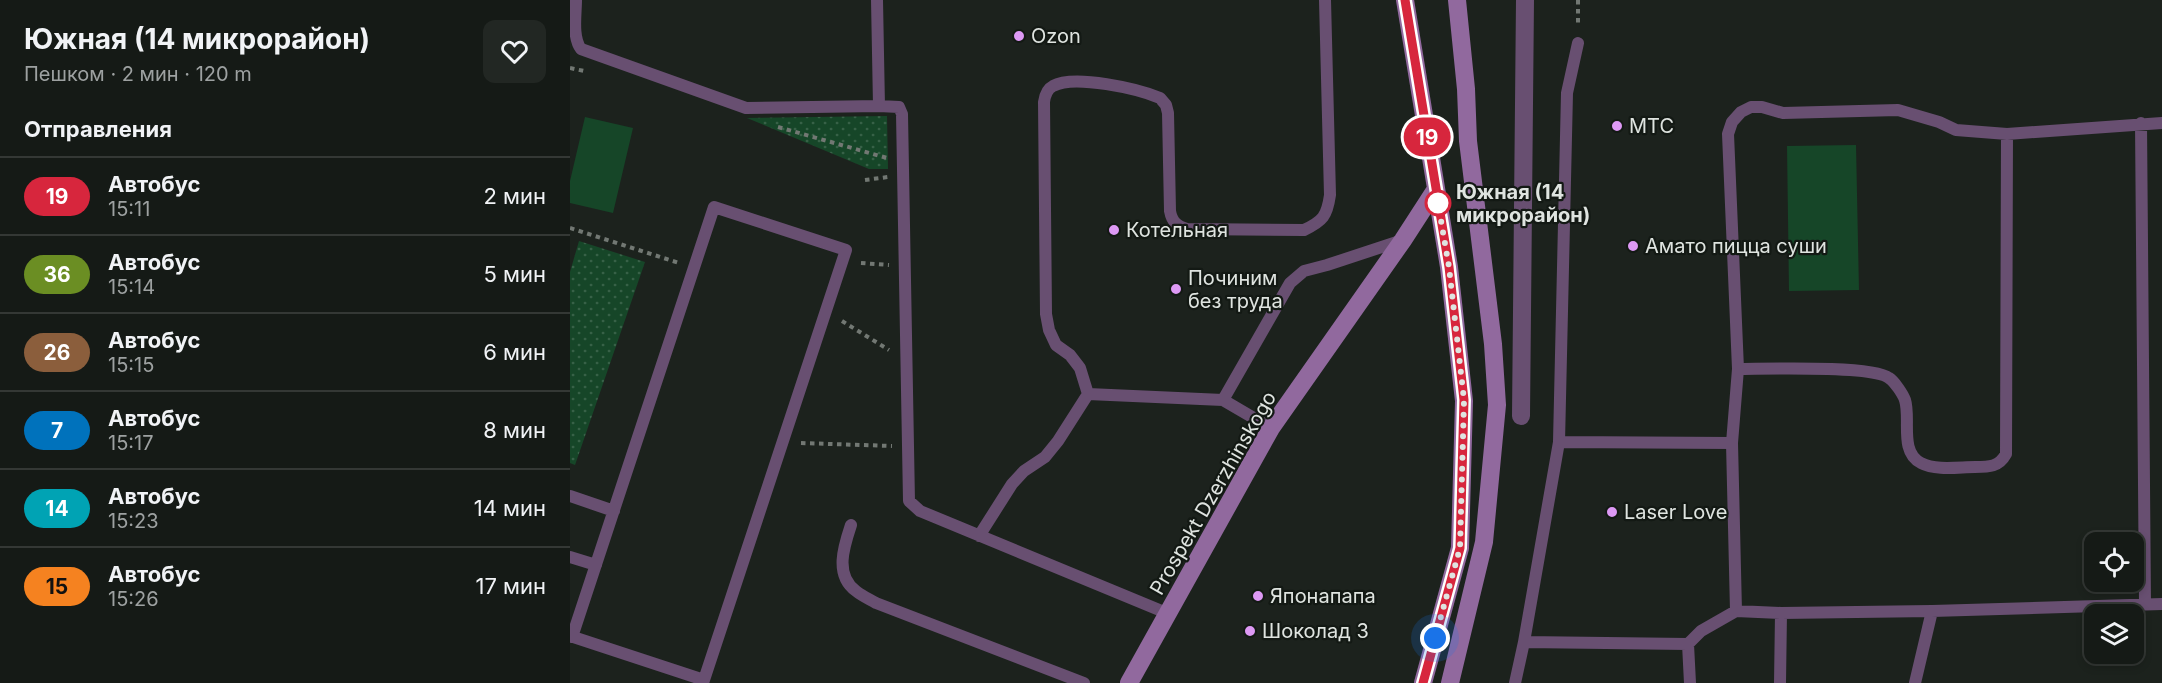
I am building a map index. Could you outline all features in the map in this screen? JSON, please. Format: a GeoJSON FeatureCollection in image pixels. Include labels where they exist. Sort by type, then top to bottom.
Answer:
{"type":"FeatureCollection","features":[{"type":"Feature","properties":{"kind":"street"},"geometry":{"type":"LineString","coordinates":[[1405,0],[1443,232],[1464,400],[1460,548],[1423,683]]}},
{"type":"Feature","properties":{"kind":"street"},"geometry":{"type":"LineString","coordinates":[[1450,683],[1484,542],[1497,405],[1493,344],[1468,141],[1466,89],[1457,0]]}},
{"type":"Feature","properties":{"kind":"street"},"geometry":{"type":"LineString","coordinates":[[1521,416],[1525,0]]}},
{"type":"Feature","properties":{"kind":"street","name":"Prospekt Dzerzhinskogo"},"geometry":{"type":"LineString","coordinates":[[1129,683],[1271,428],[1403,240],[1436,189]]}},
{"type":"Feature","properties":{"kind":"street"},"geometry":{"type":"LineString","coordinates":[[1403,240],[1427,226],[1436,227],[1443,232]]}},
{"type":"Feature","properties":{"kind":"lane"},"geometry":{"type":"LineString","coordinates":[[576,0],[577,44],[580,49],[746,108],[879,106],[899,107],[902,110],[908,494],[912,507],[1169,614]]}},
{"type":"Feature","properties":{"kind":"lane"},"geometry":{"type":"LineString","coordinates":[[877,0],[879,106]]}},
{"type":"Feature","properties":{"kind":"lane"},"geometry":{"type":"LineString","coordinates":[[979,536],[1012,484],[1024,471],[1045,457],[1088,394],[1080,368],[1070,355],[1056,345],[1049,330],[1046,314],[1044,114],[1046,93],[1051,87],[1060,84],[1095,82],[1160,98],[1166,105],[1168,113],[1170,212],[1172,220],[1179,227],[1187,229],[1304,230],[1320,222],[1328,209],[1330,195],[1325,0]]}},
{"type":"Feature","properties":{"kind":"lane"},"geometry":{"type":"LineString","coordinates":[[1515,683],[1559,442],[1567,93],[1578,43]]}},
{"type":"Feature","properties":{"kind":"lane"},"geometry":{"type":"LineString","coordinates":[[1736,611],[1732,443],[1738,369],[1728,134],[1732,122],[1741,112],[1751,107],[1762,107],[1783,113],[1898,110],[1939,122],[1956,130],[2007,134],[2162,123]]}},
{"type":"Feature","properties":{"kind":"lane"},"geometry":{"type":"LineString","coordinates":[[2141,123],[2145,604]]}},
{"type":"Feature","properties":{"kind":"lane"},"geometry":{"type":"LineString","coordinates":[[1738,369],[1861,370],[1888,377],[1905,399],[1908,446],[1912,456],[1921,463],[1935,467],[1991,467],[2002,462],[2006,454],[2007,134]]}},
{"type":"Feature","properties":{"kind":"lane"},"geometry":{"type":"LineString","coordinates":[[714,207],[846,250],[842,261],[703,681],[571,636],[714,207]]}},
{"type":"Feature","properties":{"kind":"lane"},"geometry":{"type":"LineString","coordinates":[[1223,400],[1290,283],[1304,271],[1327,266],[1403,240]]}},
{"type":"Feature","properties":{"kind":"lane"},"geometry":{"type":"LineString","coordinates":[[1088,394],[1223,400],[1271,428]]}},
{"type":"Feature","properties":{"kind":"lane"},"geometry":{"type":"LineString","coordinates":[[1559,442],[1732,443]]}},
{"type":"Feature","properties":{"kind":"lane"},"geometry":{"type":"LineString","coordinates":[[570,496],[614,511]]}},
{"type":"Feature","properties":{"kind":"lane"},"geometry":{"type":"LineString","coordinates":[[851,525],[842,552],[843,572],[853,590],[876,603],[1084,683]]}},
{"type":"Feature","properties":{"kind":"lane"},"geometry":{"type":"LineString","coordinates":[[570,557],[596,565]]}},
{"type":"Feature","properties":{"kind":"lane"},"geometry":{"type":"LineString","coordinates":[[1524,642],[1688,644],[1701,631],[1736,611],[1780,613],[1932,611],[2162,604]]}},
{"type":"Feature","properties":{"kind":"lane"},"geometry":{"type":"LineString","coordinates":[[1914,683],[1932,611]]}},
{"type":"Feature","properties":{"kind":"lane"},"geometry":{"type":"LineString","coordinates":[[1780,613],[1780,683]]}},
{"type":"Feature","properties":{"kind":"lane"},"geometry":{"type":"LineString","coordinates":[[1688,644],[1690,683]]}},
{"type":"Feature","properties":{"kind":"path"},"geometry":{"type":"LineString","coordinates":[[1578,0],[1578,43]]}},
{"type":"Feature","properties":{"kind":"path"},"geometry":{"type":"LineString","coordinates":[[570,228],[694,268]]}},
{"type":"Feature","properties":{"kind":"path"},"geometry":{"type":"LineString","coordinates":[[842,261],[904,266]]}},
{"type":"Feature","properties":{"kind":"path"},"geometry":{"type":"LineString","coordinates":[[826,311],[906,361]]}},
{"type":"Feature","properties":{"kind":"path"},"geometry":{"type":"LineString","coordinates":[[782,443],[907,447]]}},
{"type":"Feature","properties":{"kind":"green space"},"geometry":{"type":"Polygon","coordinates":[[[887,116],[888,169],[869,169],[747,118],[887,116]]]}},
{"type":"Feature","properties":{"kind":"green space"},"geometry":{"type":"Polygon","coordinates":[[[585,117],[633,128],[613,213],[570,203],[570,181],[585,117]]]}},
{"type":"Feature","properties":{"kind":"green space"},"geometry":{"type":"Polygon","coordinates":[[[1856,145],[1859,290],[1789,291],[1787,146],[1856,145]]]}},
{"type":"Feature","properties":{"kind":"green space"},"geometry":{"type":"Polygon","coordinates":[[[579,241],[645,262],[575,465],[570,463],[570,272],[579,241]]]}},
{"type":"Feature","properties":{"kind":"bus line","name":"19"},"geometry":{"type":"LineString","coordinates":[[1405,0],[1449,267],[1464,400],[1460,548],[1423,683]]}},
{"type":"Feature","properties":{"kind":"place","name":"Ozon"},"geometry":{"type":"Point","coordinates":[1019,36]}},
{"type":"Feature","properties":{"kind":"place","name":"МТС"},"geometry":{"type":"Point","coordinates":[1617,126]}},
{"type":"Feature","properties":{"kind":"place","name":"Южная (14 микрорайон)"},"geometry":{"type":"Point","coordinates":[1438,203]}},
{"type":"Feature","properties":{"kind":"place","name":"Котельная"},"geometry":{"type":"Point","coordinates":[1114,230]}},
{"type":"Feature","properties":{"kind":"place","name":"Амато пицца суши"},"geometry":{"type":"Point","coordinates":[1633,246]}},
{"type":"Feature","properties":{"kind":"place","name":"Починим без труда"},"geometry":{"type":"Point","coordinates":[1176,289]}},
{"type":"Feature","properties":{"kind":"place","name":"Laser Love"},"geometry":{"type":"Point","coordinates":[1612,512]}},
{"type":"Feature","properties":{"kind":"place","name":"Японапапа"},"geometry":{"type":"Point","coordinates":[1258,596]}},
{"type":"Feature","properties":{"kind":"place","name":"Шоколад 3"},"geometry":{"type":"Point","coordinates":[1250,631]}},
{"type":"Feature","properties":{"kind":"route"},"geometry":{"type":"LineString","coordinates":[[1435,638],[1460,548],[1464,400],[1449,267],[1438,203]]}}]}
